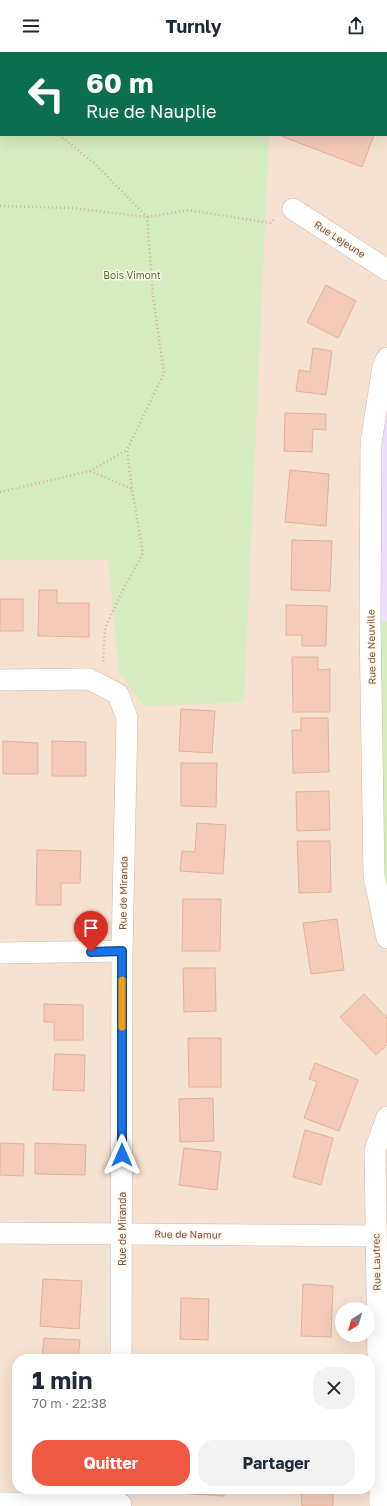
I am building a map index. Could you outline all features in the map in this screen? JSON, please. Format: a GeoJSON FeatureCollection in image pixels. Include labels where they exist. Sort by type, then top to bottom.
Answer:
{"type":"FeatureCollection","features":[{"type":"Feature","properties":{"kind":"street","name":"Rue Lejeune"},"geometry":{"type":"LineString","coordinates":[[293,209],[387,270]]}},
{"type":"Feature","properties":{"kind":"street","name":"Rue de Neuville"},"geometry":{"type":"LineString","coordinates":[[387,358],[383,367],[371,443],[370,622],[374,876],[387,938]]}},
{"type":"Feature","properties":{"kind":"street","name":"Rue de Miranda"},"geometry":{"type":"LineString","coordinates":[[0,680],[89,680],[118,694],[127,718],[122,951],[121,1354]]}},
{"type":"Feature","properties":{"kind":"street"},"geometry":{"type":"LineString","coordinates":[[0,953],[122,951]]}},
{"type":"Feature","properties":{"kind":"street","name":"Rue Lautrec"},"geometry":{"type":"LineString","coordinates":[[380,1506],[375,1150],[387,1117]]}},
{"type":"Feature","properties":{"kind":"street","name":"Rue de Namur"},"geometry":{"type":"LineString","coordinates":[[0,1233],[376,1236]]}},
{"type":"Feature","properties":{"kind":"street"},"geometry":{"type":"LineString","coordinates":[[0,1503],[121,1500]]}},
{"type":"Feature","properties":{"kind":"path"},"geometry":{"type":"LineString","coordinates":[[60,136],[94,163],[147,217],[153,296],[164,373],[127,450],[143,553],[105,628],[101,686]]}},
{"type":"Feature","properties":{"kind":"path"},"geometry":{"type":"LineString","coordinates":[[0,206],[72,208],[147,217],[188,210],[270,223],[293,209]]}},
{"type":"Feature","properties":{"kind":"path"},"geometry":{"type":"LineString","coordinates":[[0,492],[90,471],[127,450]]}},
{"type":"Feature","properties":{"kind":"path"},"geometry":{"type":"LineString","coordinates":[[90,471],[132,489]]}},
{"type":"Feature","properties":{"kind":"shaded area"},"geometry":{"type":"Polygon","coordinates":[[[0,136],[387,136],[387,1506],[0,1506],[0,136]]]}},
{"type":"Feature","properties":{"kind":"shaded area"},"geometry":{"type":"Polygon","coordinates":[[[387,358],[387,621],[370,622],[387,358]]]}},
{"type":"Feature","properties":{"kind":"green space","name":"Bois Vimont"},"geometry":{"type":"Polygon","coordinates":[[[0,136],[269,136],[244,702],[144,706],[119,672],[108,560],[0,560],[0,136]]]}},
{"type":"Feature","properties":{"kind":"green space"},"geometry":{"type":"Polygon","coordinates":[[[387,621],[387,938],[370,622],[387,621]]]}},
{"type":"Feature","properties":{"kind":"building"},"geometry":{"type":"Polygon","coordinates":[[[281,136],[374,136],[362,167],[281,136]]]}},
{"type":"Feature","properties":{"kind":"building"},"geometry":{"type":"Polygon","coordinates":[[[326,285],[356,301],[338,338],[307,322],[326,285]]]}},
{"type":"Feature","properties":{"kind":"building"},"geometry":{"type":"Polygon","coordinates":[[[313,348],[332,351],[326,395],[296,391],[299,370],[310,372],[313,348]]]}},
{"type":"Feature","properties":{"kind":"building"},"geometry":{"type":"Polygon","coordinates":[[[285,413],[326,414],[326,430],[313,429],[312,452],[284,451],[285,413]]]}},
{"type":"Feature","properties":{"kind":"building"},"geometry":{"type":"Polygon","coordinates":[[[290,470],[329,474],[326,526],[285,522],[290,470]]]}},
{"type":"Feature","properties":{"kind":"building"},"geometry":{"type":"Polygon","coordinates":[[[292,540],[332,541],[330,591],[291,590],[292,540]]]}},
{"type":"Feature","properties":{"kind":"building"},"geometry":{"type":"Polygon","coordinates":[[[39,590],[57,590],[57,603],[89,603],[89,637],[38,636],[39,590]]]}},
{"type":"Feature","properties":{"kind":"building"},"geometry":{"type":"Polygon","coordinates":[[[0,599],[23,599],[23,631],[0,631],[0,599]]]}},
{"type":"Feature","properties":{"kind":"building"},"geometry":{"type":"Polygon","coordinates":[[[286,605],[327,606],[326,646],[302,646],[302,635],[286,635],[286,605]]]}},
{"type":"Feature","properties":{"kind":"building"},"geometry":{"type":"Polygon","coordinates":[[[292,657],[318,657],[318,670],[330,669],[330,712],[293,712],[292,657]]]}},
{"type":"Feature","properties":{"kind":"building"},"geometry":{"type":"Polygon","coordinates":[[[181,709],[215,711],[212,753],[179,751],[181,709]]]}},
{"type":"Feature","properties":{"kind":"building"},"geometry":{"type":"Polygon","coordinates":[[[301,718],[328,718],[329,772],[293,773],[292,730],[301,730],[301,718]]]}},
{"type":"Feature","properties":{"kind":"building"},"geometry":{"type":"Polygon","coordinates":[[[3,741],[38,743],[38,774],[3,774],[3,741]]]}},
{"type":"Feature","properties":{"kind":"building"},"geometry":{"type":"Polygon","coordinates":[[[52,741],[86,742],[86,776],[52,776],[52,741]]]}},
{"type":"Feature","properties":{"kind":"building"},"geometry":{"type":"Polygon","coordinates":[[[181,763],[217,763],[216,807],[181,806],[181,763]]]}},
{"type":"Feature","properties":{"kind":"building"},"geometry":{"type":"Polygon","coordinates":[[[329,791],[330,830],[297,831],[296,792],[329,791]]]}},
{"type":"Feature","properties":{"kind":"building"},"geometry":{"type":"Polygon","coordinates":[[[197,823],[226,825],[223,874],[180,871],[182,851],[195,852],[197,823]]]}},
{"type":"Feature","properties":{"kind":"building"},"geometry":{"type":"Polygon","coordinates":[[[297,841],[330,841],[331,892],[299,893],[297,841]]]}},
{"type":"Feature","properties":{"kind":"building"},"geometry":{"type":"Polygon","coordinates":[[[37,850],[81,851],[80,883],[61,883],[61,905],[36,905],[37,850]]]}},
{"type":"Feature","properties":{"kind":"building"},"geometry":{"type":"Polygon","coordinates":[[[183,899],[221,899],[220,951],[182,951],[183,899]]]}},
{"type":"Feature","properties":{"kind":"building"},"geometry":{"type":"Polygon","coordinates":[[[337,919],[344,970],[311,974],[303,923],[337,919]]]}},
{"type":"Feature","properties":{"kind":"building"},"geometry":{"type":"Polygon","coordinates":[[[183,968],[215,968],[216,1011],[184,1012],[183,968]]]}},
{"type":"Feature","properties":{"kind":"building"},"geometry":{"type":"Polygon","coordinates":[[[364,994],[387,1018],[387,1045],[376,1055],[340,1017],[364,994]]]}},
{"type":"Feature","properties":{"kind":"building"},"geometry":{"type":"Polygon","coordinates":[[[44,1004],[83,1005],[83,1040],[54,1040],[54,1022],[44,1022],[44,1004]]]}},
{"type":"Feature","properties":{"kind":"building"},"geometry":{"type":"Polygon","coordinates":[[[188,1038],[221,1038],[221,1087],[189,1087],[188,1038]]]}},
{"type":"Feature","properties":{"kind":"building"},"geometry":{"type":"Polygon","coordinates":[[[55,1054],[85,1055],[84,1091],[53,1090],[55,1054]]]}},
{"type":"Feature","properties":{"kind":"building"},"geometry":{"type":"Polygon","coordinates":[[[315,1063],[358,1080],[339,1131],[304,1118],[317,1082],[309,1079],[315,1063]]]}},
{"type":"Feature","properties":{"kind":"building"},"geometry":{"type":"Polygon","coordinates":[[[213,1098],[214,1141],[180,1142],[179,1099],[213,1098]]]}},
{"type":"Feature","properties":{"kind":"building"},"geometry":{"type":"Polygon","coordinates":[[[305,1130],[333,1138],[321,1185],[293,1177],[305,1130]]]}},
{"type":"Feature","properties":{"kind":"building"},"geometry":{"type":"Polygon","coordinates":[[[0,1143],[24,1144],[23,1176],[0,1175],[0,1143]]]}},
{"type":"Feature","properties":{"kind":"building"},"geometry":{"type":"Polygon","coordinates":[[[35,1143],[86,1145],[85,1175],[35,1174],[35,1143]]]}},
{"type":"Feature","properties":{"kind":"building"},"geometry":{"type":"Polygon","coordinates":[[[184,1148],[221,1152],[217,1190],[179,1185],[184,1148]]]}},
{"type":"Feature","properties":{"kind":"building"},"geometry":{"type":"Polygon","coordinates":[[[43,1279],[82,1281],[79,1329],[40,1326],[43,1279]]]}},
{"type":"Feature","properties":{"kind":"building"},"geometry":{"type":"Polygon","coordinates":[[[303,1284],[333,1286],[331,1337],[301,1336],[303,1284]]]}},
{"type":"Feature","properties":{"kind":"building"},"geometry":{"type":"Polygon","coordinates":[[[181,1298],[209,1299],[208,1340],[180,1339],[181,1298]]]}},
{"type":"Feature","properties":{"kind":"building"},"geometry":{"type":"Polygon","coordinates":[[[44,1338],[80,1340],[79,1354],[42,1354],[44,1338]]]}},
{"type":"Feature","properties":{"kind":"building"},"geometry":{"type":"Polygon","coordinates":[[[193,1494],[224,1494],[224,1496],[193,1494]]]}},
{"type":"Feature","properties":{"kind":"building"},"geometry":{"type":"Polygon","coordinates":[[[301,1494],[333,1494],[333,1506],[302,1506],[301,1494]]]}},
{"type":"Feature","properties":{"kind":"slow traffic"},"geometry":{"type":"LineString","coordinates":[[122,980],[122,1027]]}},
{"type":"Feature","properties":{"kind":"route"},"geometry":{"type":"LineString","coordinates":[[91,952],[122,951],[122,1155]]}}]}
